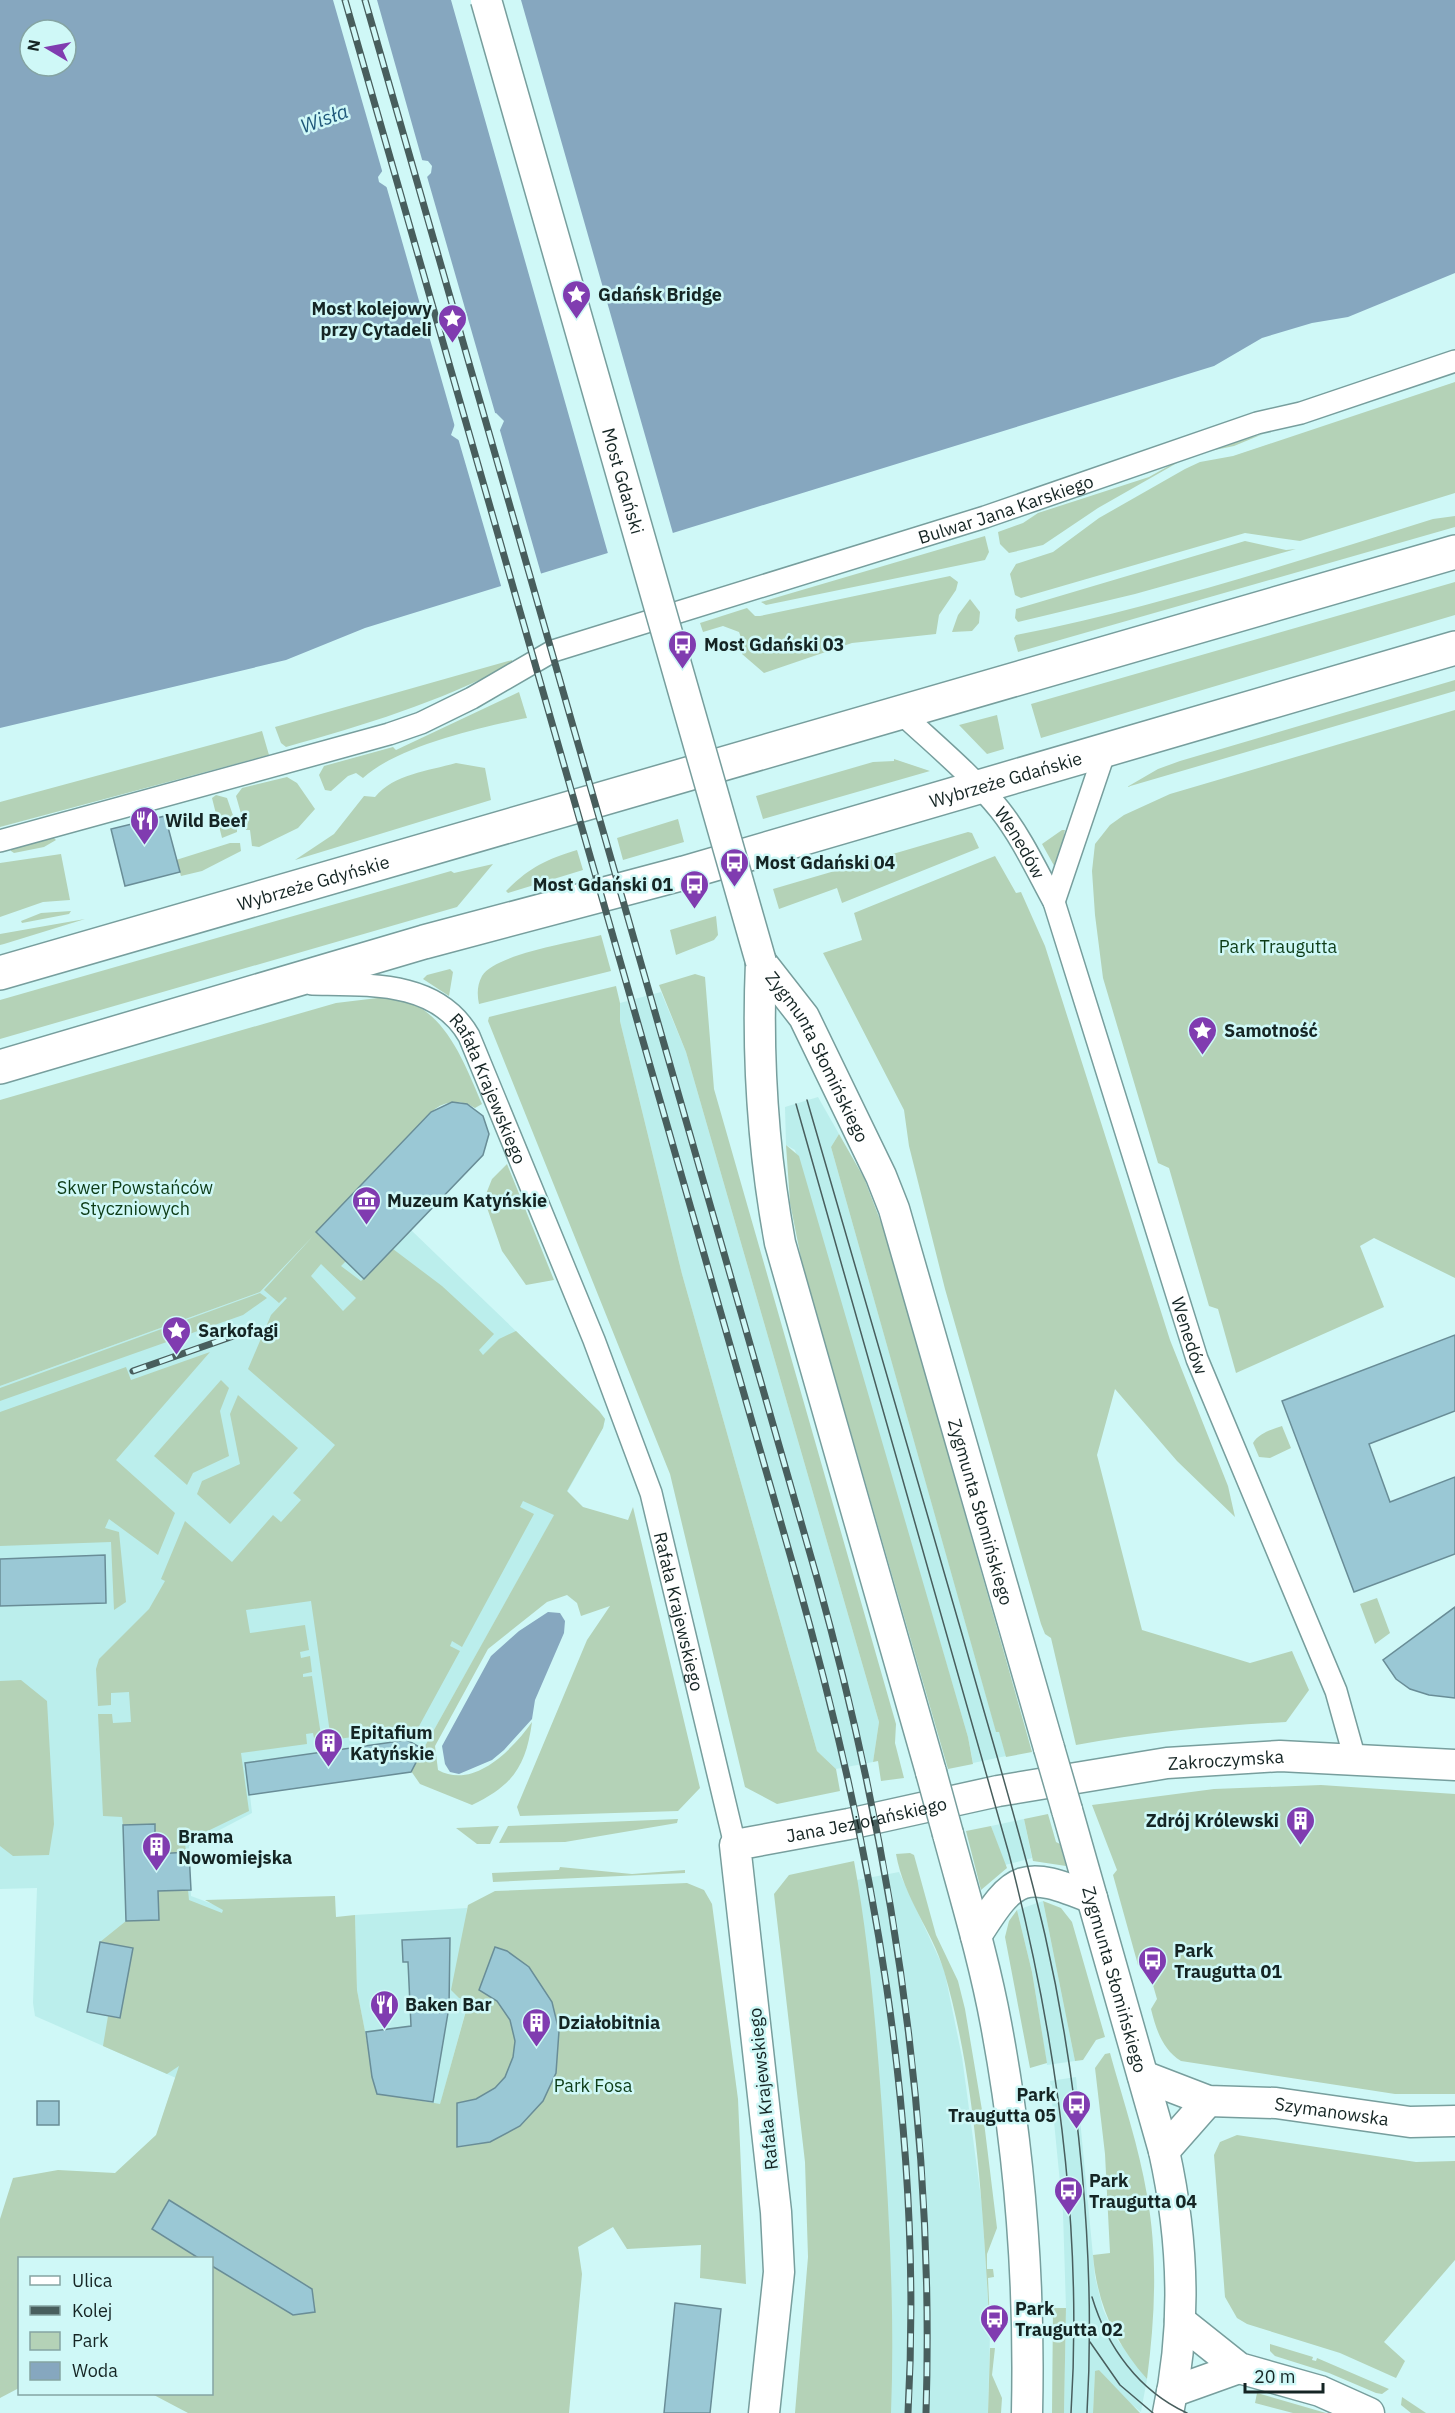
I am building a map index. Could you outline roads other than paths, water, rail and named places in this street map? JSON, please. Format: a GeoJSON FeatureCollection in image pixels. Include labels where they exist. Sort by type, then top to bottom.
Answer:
{"type":"FeatureCollection","features":[{"type":"Feature","properties":{"kind":"main road","name":"Most Gdański"},"geometry":{"type":"LineString","coordinates":[[486,0],[761,962]]}},
{"type":"Feature","properties":{"kind":"main road"},"geometry":{"type":"LineString","coordinates":[[901,713],[1455,552]]}},
{"type":"Feature","properties":{"kind":"main road","name":"Wybrzeże Gdańskie"},"geometry":{"type":"LineString","coordinates":[[289,983],[554,906],[684,873],[1455,648]]}},
{"type":"Feature","properties":{"kind":"main road","name":"Wybrzeże Gdyńskie"},"geometry":{"type":"LineString","coordinates":[[0,972],[901,713]]}},
{"type":"Feature","properties":{"kind":"main road","name":"Zygmunta Słomińskiego"},"geometry":{"type":"LineString","coordinates":[[761,962],[804,1017],[881,1176],[894,1209],[1143,2076],[1164,2151],[1176,2216],[1180,2321],[1170,2403]]}},
{"type":"Feature","properties":{"kind":"main road","name":"Zygmunta Słomińskiego"},"geometry":{"type":"LineString","coordinates":[[761,962],[758,1030],[772,1195],[780,1243],[976,1936],[999,2042],[1016,2160],[1026,2285],[1027,2413]]}},
{"type":"Feature","properties":{"kind":"main road"},"geometry":{"type":"LineString","coordinates":[[0,1067],[289,983]]}},
{"type":"Feature","properties":{"kind":"main road","name":"Zakroczymska"},"geometry":{"type":"LineString","coordinates":[[998,1791],[1200,1759],[1280,1756],[1455,1765]]}},
{"type":"Feature","properties":{"kind":"main road","name":"Jana Jeziorańskiego"},"geometry":{"type":"LineString","coordinates":[[735,1845],[849,1824],[998,1791]]}},
{"type":"Feature","properties":{"kind":"main road","name":"Rafała Krajewskiego"},"geometry":{"type":"LineString","coordinates":[[735,1845],[776,2212],[779,2272],[764,2413]]}},
{"type":"Feature","properties":{"kind":"main road"},"geometry":{"type":"LineString","coordinates":[[976,1936],[1002,1897],[1017,1886],[1032,1881],[1053,1882],[1092,1898]]}},
{"type":"Feature","properties":{"kind":"main road","name":"Szymanowska"},"geometry":{"type":"LineString","coordinates":[[1143,2076],[1208,2101],[1276,2103],[1410,2122],[1455,2121]]}},
{"type":"Feature","properties":{"kind":"main road"},"geometry":{"type":"LineString","coordinates":[[1164,2151],[1208,2101]]}},
{"type":"Feature","properties":{"kind":"main road"},"geometry":{"type":"LineString","coordinates":[[1180,2321],[1239,2368],[1320,2391],[1369,2413]]}},
{"type":"Feature","properties":{"kind":"main road"},"geometry":{"type":"LineString","coordinates":[[1170,2403],[1239,2368]]}},
{"type":"Feature","properties":{"kind":"street","name":"Bulwar Jana Karskiego"},"geometry":{"type":"LineString","coordinates":[[0,841],[389,734],[421,723],[472,698],[553,651],[985,517],[1257,423],[1301,413],[1455,362]]}},
{"type":"Feature","properties":{"kind":"street","name":"Wenedów"},"geometry":{"type":"LineString","coordinates":[[901,713],[980,787],[1016,833],[1054,902],[1197,1359],[1336,1691],[1355,1759]]}},
{"type":"Feature","properties":{"kind":"street","name":"Wenedów"},"geometry":{"type":"LineString","coordinates":[[1054,902],[1106,751]]}},
{"type":"Feature","properties":{"kind":"street","name":"Rafała Krajewskiego"},"geometry":{"type":"LineString","coordinates":[[289,983],[381,986],[411,992],[454,1015],[469,1036],[590,1329],[651,1492],[735,1845]]}},
{"type":"Feature","properties":{"kind":"water","name":"Wisła"},"geometry":{"type":"Polygon","coordinates":[[[0,0],[1455,0],[1455,273],[1348,317],[1312,323],[1262,338],[1214,366],[365,628],[286,660],[0,728],[0,0]],[[543,130],[502,139],[501,147],[506,151],[544,141],[543,130]],[[421,160],[383,170],[378,177],[379,182],[388,188],[427,177],[431,173],[432,166],[428,161],[421,160]],[[617,384],[579,391],[572,399],[577,405],[618,394],[617,384]],[[496,413],[455,424],[451,435],[460,441],[500,430],[504,421],[496,413]]]}},
{"type":"Feature","properties":{"kind":"water"},"geometry":{"type":"Polygon","coordinates":[[[548,1612],[560,1613],[565,1621],[564,1633],[535,1700],[532,1719],[492,1760],[459,1774],[450,1772],[445,1764],[442,1746],[491,1656],[519,1631],[548,1612]]]}},
{"type":"Feature","properties":{"kind":"tram line"},"geometry":{"type":"LineString","coordinates":[[480,0],[756,963]]}},
{"type":"Feature","properties":{"kind":"tram line"},"geometry":{"type":"LineString","coordinates":[[492,0],[767,960]]}},
{"type":"Feature","properties":{"kind":"tram line"},"geometry":{"type":"LineString","coordinates":[[807,1100],[1006,1787],[1045,1935],[1067,2051],[1082,2172],[1089,2294],[1087,2413]]}},
{"type":"Feature","properties":{"kind":"tram line"},"geometry":{"type":"LineString","coordinates":[[796,1104],[1009,1854],[1026,1922],[1052,2061],[1069,2201],[1074,2342],[1071,2413]]}},
{"type":"Feature","properties":{"kind":"tram line"},"geometry":{"type":"LineString","coordinates":[[1092,2297],[1106,2333],[1127,2365],[1154,2393],[1187,2413]]}},
{"type":"Feature","properties":{"kind":"tram line"},"geometry":{"type":"LineString","coordinates":[[1090,2342],[1120,2385],[1153,2413]]}},
{"type":"Feature","properties":{"kind":"railway"},"geometry":{"type":"LineString","coordinates":[[345,0],[795,1572],[848,1779],[887,1988],[900,2093],[908,2199],[911,2306],[908,2413]]}},
{"type":"Feature","properties":{"kind":"railway"},"geometry":{"type":"LineString","coordinates":[[365,0],[817,1578],[844,1681],[887,1887],[916,2096],[927,2307],[926,2413]]}},
{"type":"Feature","properties":{"kind":"railway"},"geometry":{"type":"LineString","coordinates":[[133,1371],[242,1333]]}},
{"type":"Feature","properties":{"kind":"place","name":"Gdańsk Bridge"},"geometry":{"type":"Point","coordinates":[577,320]}},
{"type":"Feature","properties":{"kind":"place","name":"Most kolejowy przy Cytadeli"},"geometry":{"type":"Point","coordinates":[453,344]}},
{"type":"Feature","properties":{"kind":"place","name":"Most Gdański 03"},"geometry":{"type":"Point","coordinates":[683,670]}},
{"type":"Feature","properties":{"kind":"place","name":"Wild Beef"},"geometry":{"type":"Point","coordinates":[144,846]}},
{"type":"Feature","properties":{"kind":"place","name":"Most Gdański 04"},"geometry":{"type":"Point","coordinates":[734,888]}},
{"type":"Feature","properties":{"kind":"place","name":"Most Gdański 01"},"geometry":{"type":"Point","coordinates":[694,910]}},
{"type":"Feature","properties":{"kind":"place","name":"Samotność"},"geometry":{"type":"Point","coordinates":[1203,1056]}},
{"type":"Feature","properties":{"kind":"place","name":"Muzeum Katyńskie"},"geometry":{"type":"Point","coordinates":[366,1226]}},
{"type":"Feature","properties":{"kind":"place","name":"Sarkofagi"},"geometry":{"type":"Point","coordinates":[177,1356]}},
{"type":"Feature","properties":{"kind":"place","name":"Epitafium Katyńskie"},"geometry":{"type":"Point","coordinates":[329,1768]}},
{"type":"Feature","properties":{"kind":"place","name":"Zdrój Królewski"},"geometry":{"type":"Point","coordinates":[1300,1846]}},
{"type":"Feature","properties":{"kind":"place","name":"Brama Nowomiejska"},"geometry":{"type":"Point","coordinates":[157,1872]}},
{"type":"Feature","properties":{"kind":"place","name":"Park Traugutta 01"},"geometry":{"type":"Point","coordinates":[1153,1986]}},
{"type":"Feature","properties":{"kind":"place","name":"Baken Bar"},"geometry":{"type":"Point","coordinates":[384,2030]}},
{"type":"Feature","properties":{"kind":"place","name":"Działobitnia"},"geometry":{"type":"Point","coordinates":[537,2048]}},
{"type":"Feature","properties":{"kind":"place","name":"Park Traugutta 05"},"geometry":{"type":"Point","coordinates":[1077,2130]}},
{"type":"Feature","properties":{"kind":"place","name":"Park Traugutta 04"},"geometry":{"type":"Point","coordinates":[1068,2216]}},
{"type":"Feature","properties":{"kind":"place","name":"Park Traugutta 02"},"geometry":{"type":"Point","coordinates":[994,2344]}},
{"type":"Feature","properties":{"kind":"park label","name":"Park Traugutta"},"geometry":{"type":"Point","coordinates":[1278,946]}},
{"type":"Feature","properties":{"kind":"park label","name":"Skwer Powstańców Styczniowych"},"geometry":{"type":"Point","coordinates":[135,1197]}},
{"type":"Feature","properties":{"kind":"park label","name":"Park Fosa"},"geometry":{"type":"Point","coordinates":[593,2085]}}]}
